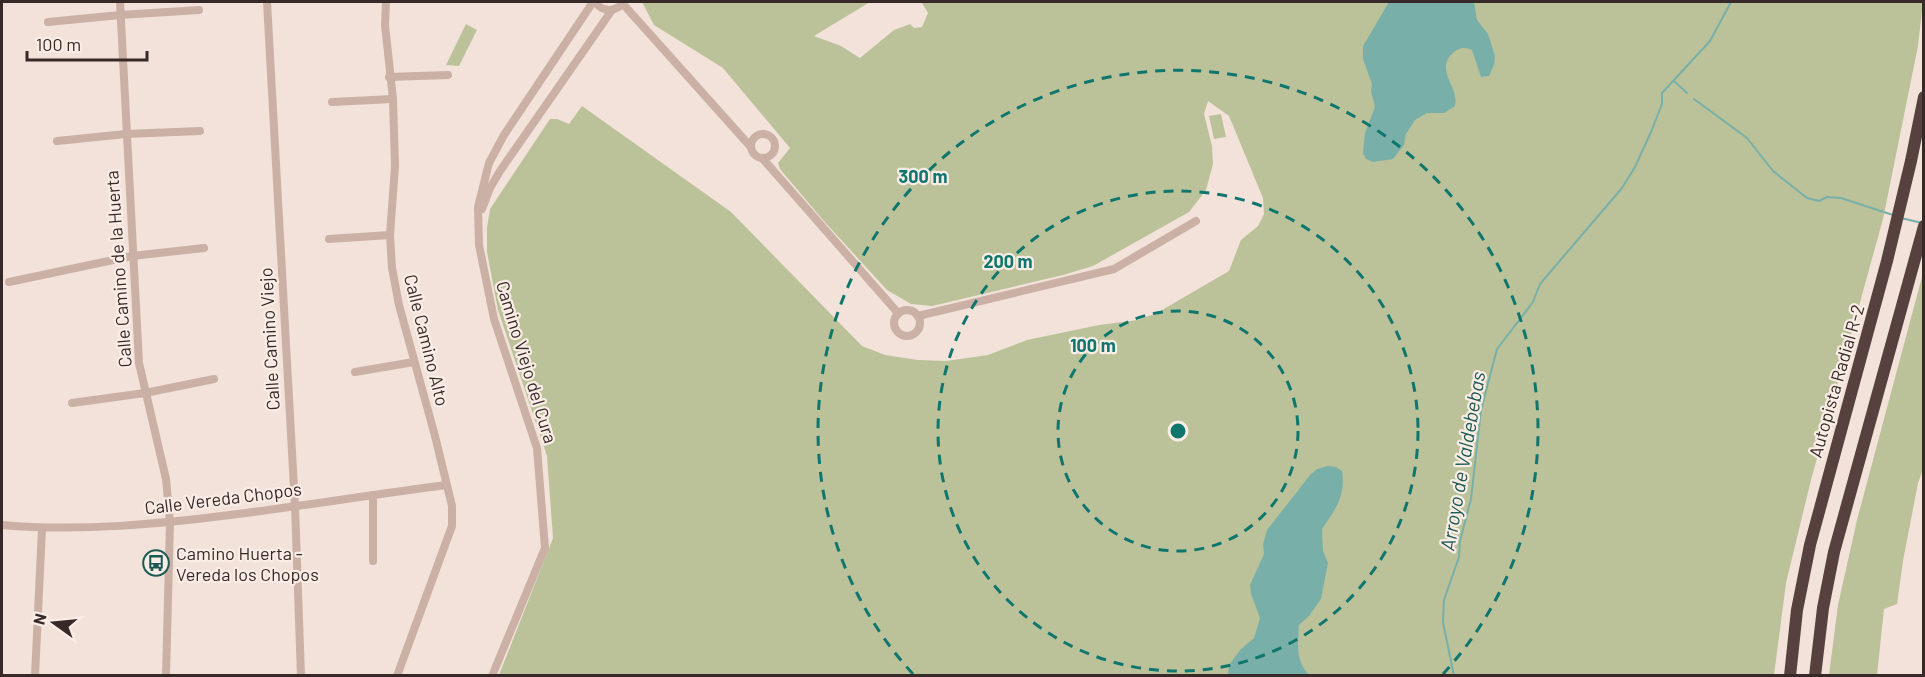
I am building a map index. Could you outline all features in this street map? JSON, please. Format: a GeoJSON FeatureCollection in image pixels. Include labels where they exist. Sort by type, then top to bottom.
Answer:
{"type":"FeatureCollection","features":[{"type":"Feature","properties":{"kind":"highway","name":"Autopista Radial R-2"},"geometry":{"type":"LineString","coordinates":[[1790,675],[1797,610],[1810,545],[1887,261],[1911,161],[1923,97]]}},
{"type":"Feature","properties":{"kind":"highway"},"geometry":{"type":"LineString","coordinates":[[1815,675],[1823,608],[1834,552],[1923,226]]}},
{"type":"Feature","properties":{"kind":"street","name":"Calle Camino de la Huerta"},"geometry":{"type":"LineString","coordinates":[[120,2],[139,363],[166,478],[170,522],[166,675]]}},
{"type":"Feature","properties":{"kind":"street","name":"Calle Camino Viejo"},"geometry":{"type":"LineString","coordinates":[[267,2],[295,507],[301,675]]}},
{"type":"Feature","properties":{"kind":"street","name":"Calle Camino Alto"},"geometry":{"type":"LineString","coordinates":[[386,2],[385,25],[393,99],[395,166],[390,235],[392,268],[399,305],[452,506],[452,526],[397,675]]}},
{"type":"Feature","properties":{"kind":"street"},"geometry":{"type":"LineString","coordinates":[[594,2],[604,10],[612,10],[623,3],[750,146],[754,154],[768,157],[778,175],[898,313]]}},
{"type":"Feature","properties":{"kind":"street","name":"Camino Viejo del Cura"},"geometry":{"type":"LineString","coordinates":[[492,675],[545,548],[537,448],[494,319],[483,271],[478,207],[489,163],[504,135],[594,2]]}},
{"type":"Feature","properties":{"kind":"street"},"geometry":{"type":"LineString","coordinates":[[48,22],[199,10]]}},
{"type":"Feature","properties":{"kind":"street","name":"Camino Viejo del Cura"},"geometry":{"type":"LineString","coordinates":[[479,227],[490,188],[500,171],[612,10]]}},
{"type":"Feature","properties":{"kind":"street"},"geometry":{"type":"LineString","coordinates":[[389,77],[448,75]]}},
{"type":"Feature","properties":{"kind":"street"},"geometry":{"type":"LineString","coordinates":[[332,102],[393,99]]}},
{"type":"Feature","properties":{"kind":"street"},"geometry":{"type":"LineString","coordinates":[[733,127],[746,133],[768,134],[775,140],[776,148],[768,157]]}},
{"type":"Feature","properties":{"kind":"street"},"geometry":{"type":"LineString","coordinates":[[57,141],[126,134],[200,131]]}},
{"type":"Feature","properties":{"kind":"street"},"geometry":{"type":"LineString","coordinates":[[750,146],[753,139],[760,133]]}},
{"type":"Feature","properties":{"kind":"street"},"geometry":{"type":"LineString","coordinates":[[918,316],[1114,269],[1196,221]]}},
{"type":"Feature","properties":{"kind":"street"},"geometry":{"type":"LineString","coordinates":[[329,239],[390,235]]}},
{"type":"Feature","properties":{"kind":"street"},"geometry":{"type":"LineString","coordinates":[[9,282],[132,256],[204,248]]}},
{"type":"Feature","properties":{"kind":"street"},"geometry":{"type":"LineString","coordinates":[[909,310],[918,316],[920,325],[916,333],[903,335],[894,326],[898,313],[909,310]]}},
{"type":"Feature","properties":{"kind":"street"},"geometry":{"type":"LineString","coordinates":[[355,372],[414,362]]}},
{"type":"Feature","properties":{"kind":"street"},"geometry":{"type":"LineString","coordinates":[[72,403],[145,393],[214,379]]}},
{"type":"Feature","properties":{"kind":"street","name":"Calle Vereda Chopos"},"geometry":{"type":"LineString","coordinates":[[2,525],[42,528],[170,522],[446,485]]}},
{"type":"Feature","properties":{"kind":"street"},"geometry":{"type":"LineString","coordinates":[[373,561],[374,495]]}},
{"type":"Feature","properties":{"kind":"street"},"geometry":{"type":"LineString","coordinates":[[34,675],[42,528]]}},
{"type":"Feature","properties":{"kind":"green space"},"geometry":{"type":"Polygon","coordinates":[[[642,2],[870,2],[814,36],[841,46],[860,58],[894,30],[910,24],[914,28],[922,27],[928,13],[922,3],[926,2],[1923,2],[1918,46],[1883,219],[1811,480],[1786,583],[1774,675],[499,675],[553,538],[547,456],[498,310],[487,252],[487,228],[490,209],[550,119],[569,124],[582,106],[731,212],[862,346],[885,355],[918,360],[946,361],[988,355],[1027,340],[1099,325],[1138,320],[1157,313],[1229,271],[1241,240],[1258,226],[1264,214],[1263,198],[1229,116],[1208,101],[1204,114],[1212,146],[1213,164],[1206,190],[1189,212],[1093,266],[932,306],[911,304],[887,290],[780,169],[778,163],[790,148],[723,68],[654,25],[642,2]]]}},
{"type":"Feature","properties":{"kind":"green space"},"geometry":{"type":"Polygon","coordinates":[[[466,24],[477,30],[459,66],[446,65],[466,24]]]}},
{"type":"Feature","properties":{"kind":"green space"},"geometry":{"type":"Polygon","coordinates":[[[1221,114],[1226,137],[1214,139],[1209,116],[1221,114]]]}},
{"type":"Feature","properties":{"kind":"green space"},"geometry":{"type":"Polygon","coordinates":[[[1923,273],[1923,469],[1918,483],[1897,604],[1884,609],[1877,675],[1829,675],[1838,605],[1857,520],[1923,273]]]}},
{"type":"Feature","properties":{"kind":"water"},"geometry":{"type":"Polygon","coordinates":[[[1389,2],[1474,2],[1477,20],[1488,34],[1495,56],[1489,76],[1481,77],[1472,50],[1463,48],[1454,52],[1448,58],[1446,72],[1456,99],[1455,106],[1444,113],[1427,113],[1415,120],[1406,134],[1404,145],[1393,159],[1373,162],[1366,159],[1363,153],[1365,133],[1375,107],[1371,91],[1372,84],[1363,59],[1363,46],[1389,2]]]}},
{"type":"Feature","properties":{"kind":"water"},"geometry":{"type":"Polygon","coordinates":[[[1328,466],[1342,471],[1343,480],[1341,495],[1335,509],[1322,529],[1323,551],[1328,563],[1321,599],[1309,616],[1299,625],[1299,658],[1309,675],[1228,675],[1229,665],[1241,649],[1254,638],[1260,618],[1250,585],[1264,554],[1263,544],[1267,530],[1310,475],[1317,469],[1328,466]]]}},
{"type":"Feature","properties":{"kind":"waterway","name":"Arroyo de Valdebebas"},"geometry":{"type":"LineString","coordinates":[[1454,676],[1443,622],[1444,600],[1459,557],[1460,541],[1471,499],[1481,410],[1497,349],[1533,302],[1540,284],[1622,188],[1635,167],[1651,132],[1662,104],[1662,93],[1710,41],[1731,2]]}},
{"type":"Feature","properties":{"kind":"waterway"},"geometry":{"type":"LineString","coordinates":[[1674,81],[1687,93]]}},
{"type":"Feature","properties":{"kind":"waterway"},"geometry":{"type":"LineString","coordinates":[[1694,99],[1747,138],[1773,171],[1807,198],[1819,201],[1827,197],[1841,198],[1893,215]]}},
{"type":"Feature","properties":{"kind":"waterway"},"geometry":{"type":"LineString","coordinates":[[1901,218],[1922,223]]}},
{"type":"Feature","properties":{"kind":"place","name":"Camino Huerta - Vereda los Chopos"},"geometry":{"type":"Point","coordinates":[156,563]}}]}
